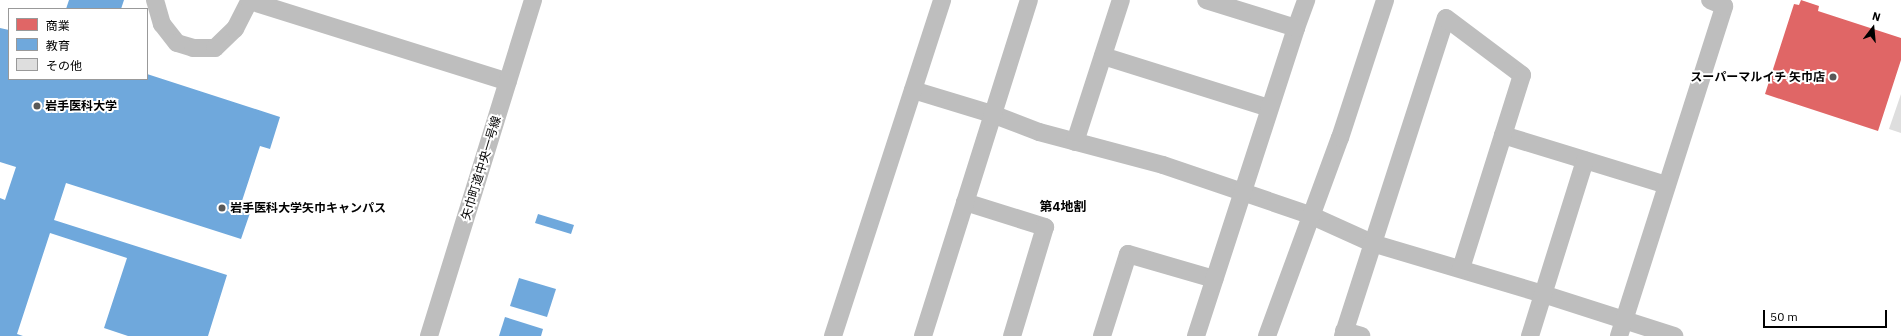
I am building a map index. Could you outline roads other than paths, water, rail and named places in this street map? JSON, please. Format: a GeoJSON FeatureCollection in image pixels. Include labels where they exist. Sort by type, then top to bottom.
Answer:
{"type":"FeatureCollection","features":[{"type":"Feature","properties":{"kind":"street"},"geometry":{"type":"LineString","coordinates":[[155,0],[162,24],[177,42],[193,48],[215,48],[234,29],[250,0],[508,82]]}},
{"type":"Feature","properties":{"kind":"street","name":"矢巾町道中央一号線"},"geometry":{"type":"LineString","coordinates":[[430,336],[533,0]]}},
{"type":"Feature","properties":{"kind":"street"},"geometry":{"type":"LineString","coordinates":[[833,336],[942,0]]}},
{"type":"Feature","properties":{"kind":"street"},"geometry":{"type":"LineString","coordinates":[[923,336],[1029,0]]}},
{"type":"Feature","properties":{"kind":"street"},"geometry":{"type":"LineString","coordinates":[[1075,142],[1121,0]]}},
{"type":"Feature","properties":{"kind":"street"},"geometry":{"type":"LineString","coordinates":[[1206,0],[1296,28]]}},
{"type":"Feature","properties":{"kind":"street"},"geometry":{"type":"LineString","coordinates":[[1196,336],[1306,0]]}},
{"type":"Feature","properties":{"kind":"street"},"geometry":{"type":"LineString","coordinates":[[1267,336],[1310,215],[1340,138],[1386,0]]}},
{"type":"Feature","properties":{"kind":"street"},"geometry":{"type":"LineString","coordinates":[[1621,328],[1724,6],[1710,0]]}},
{"type":"Feature","properties":{"kind":"street"},"geometry":{"type":"LineString","coordinates":[[1362,336],[1343,334],[1446,18],[1522,75],[1461,269]]}},
{"type":"Feature","properties":{"kind":"street"},"geometry":{"type":"LineString","coordinates":[[1103,56],[1270,108]]}},
{"type":"Feature","properties":{"kind":"street"},"geometry":{"type":"LineString","coordinates":[[913,90],[992,114],[1039,132],[1163,165],[1244,191],[1310,215],[1372,243],[1543,294],[1621,328],[1674,336]]}},
{"type":"Feature","properties":{"kind":"street"},"geometry":{"type":"LineString","coordinates":[[1503,135],[1667,185]]}},
{"type":"Feature","properties":{"kind":"street"},"geometry":{"type":"LineString","coordinates":[[1530,336],[1585,160]]}},
{"type":"Feature","properties":{"kind":"street"},"geometry":{"type":"LineString","coordinates":[[965,202],[1045,227],[1012,336]]}},
{"type":"Feature","properties":{"kind":"street"},"geometry":{"type":"LineString","coordinates":[[1102,336],[1128,254],[1214,279]]}},
{"type":"Feature","properties":{"kind":"place","name":"スーパーマルイチ 矢巾店"},"geometry":{"type":"Point","coordinates":[1833,77]}},
{"type":"Feature","properties":{"kind":"place","name":"岩手医科大学"},"geometry":{"type":"Point","coordinates":[37,106]}},
{"type":"Feature","properties":{"kind":"place","name":"岩手医科大学矢巾キャンパス"},"geometry":{"type":"Point","coordinates":[222,208]}},
{"type":"Feature","properties":{"kind":"district","name":"第4地割"},"geometry":{"type":"Point","coordinates":[1063,207]}}]}
